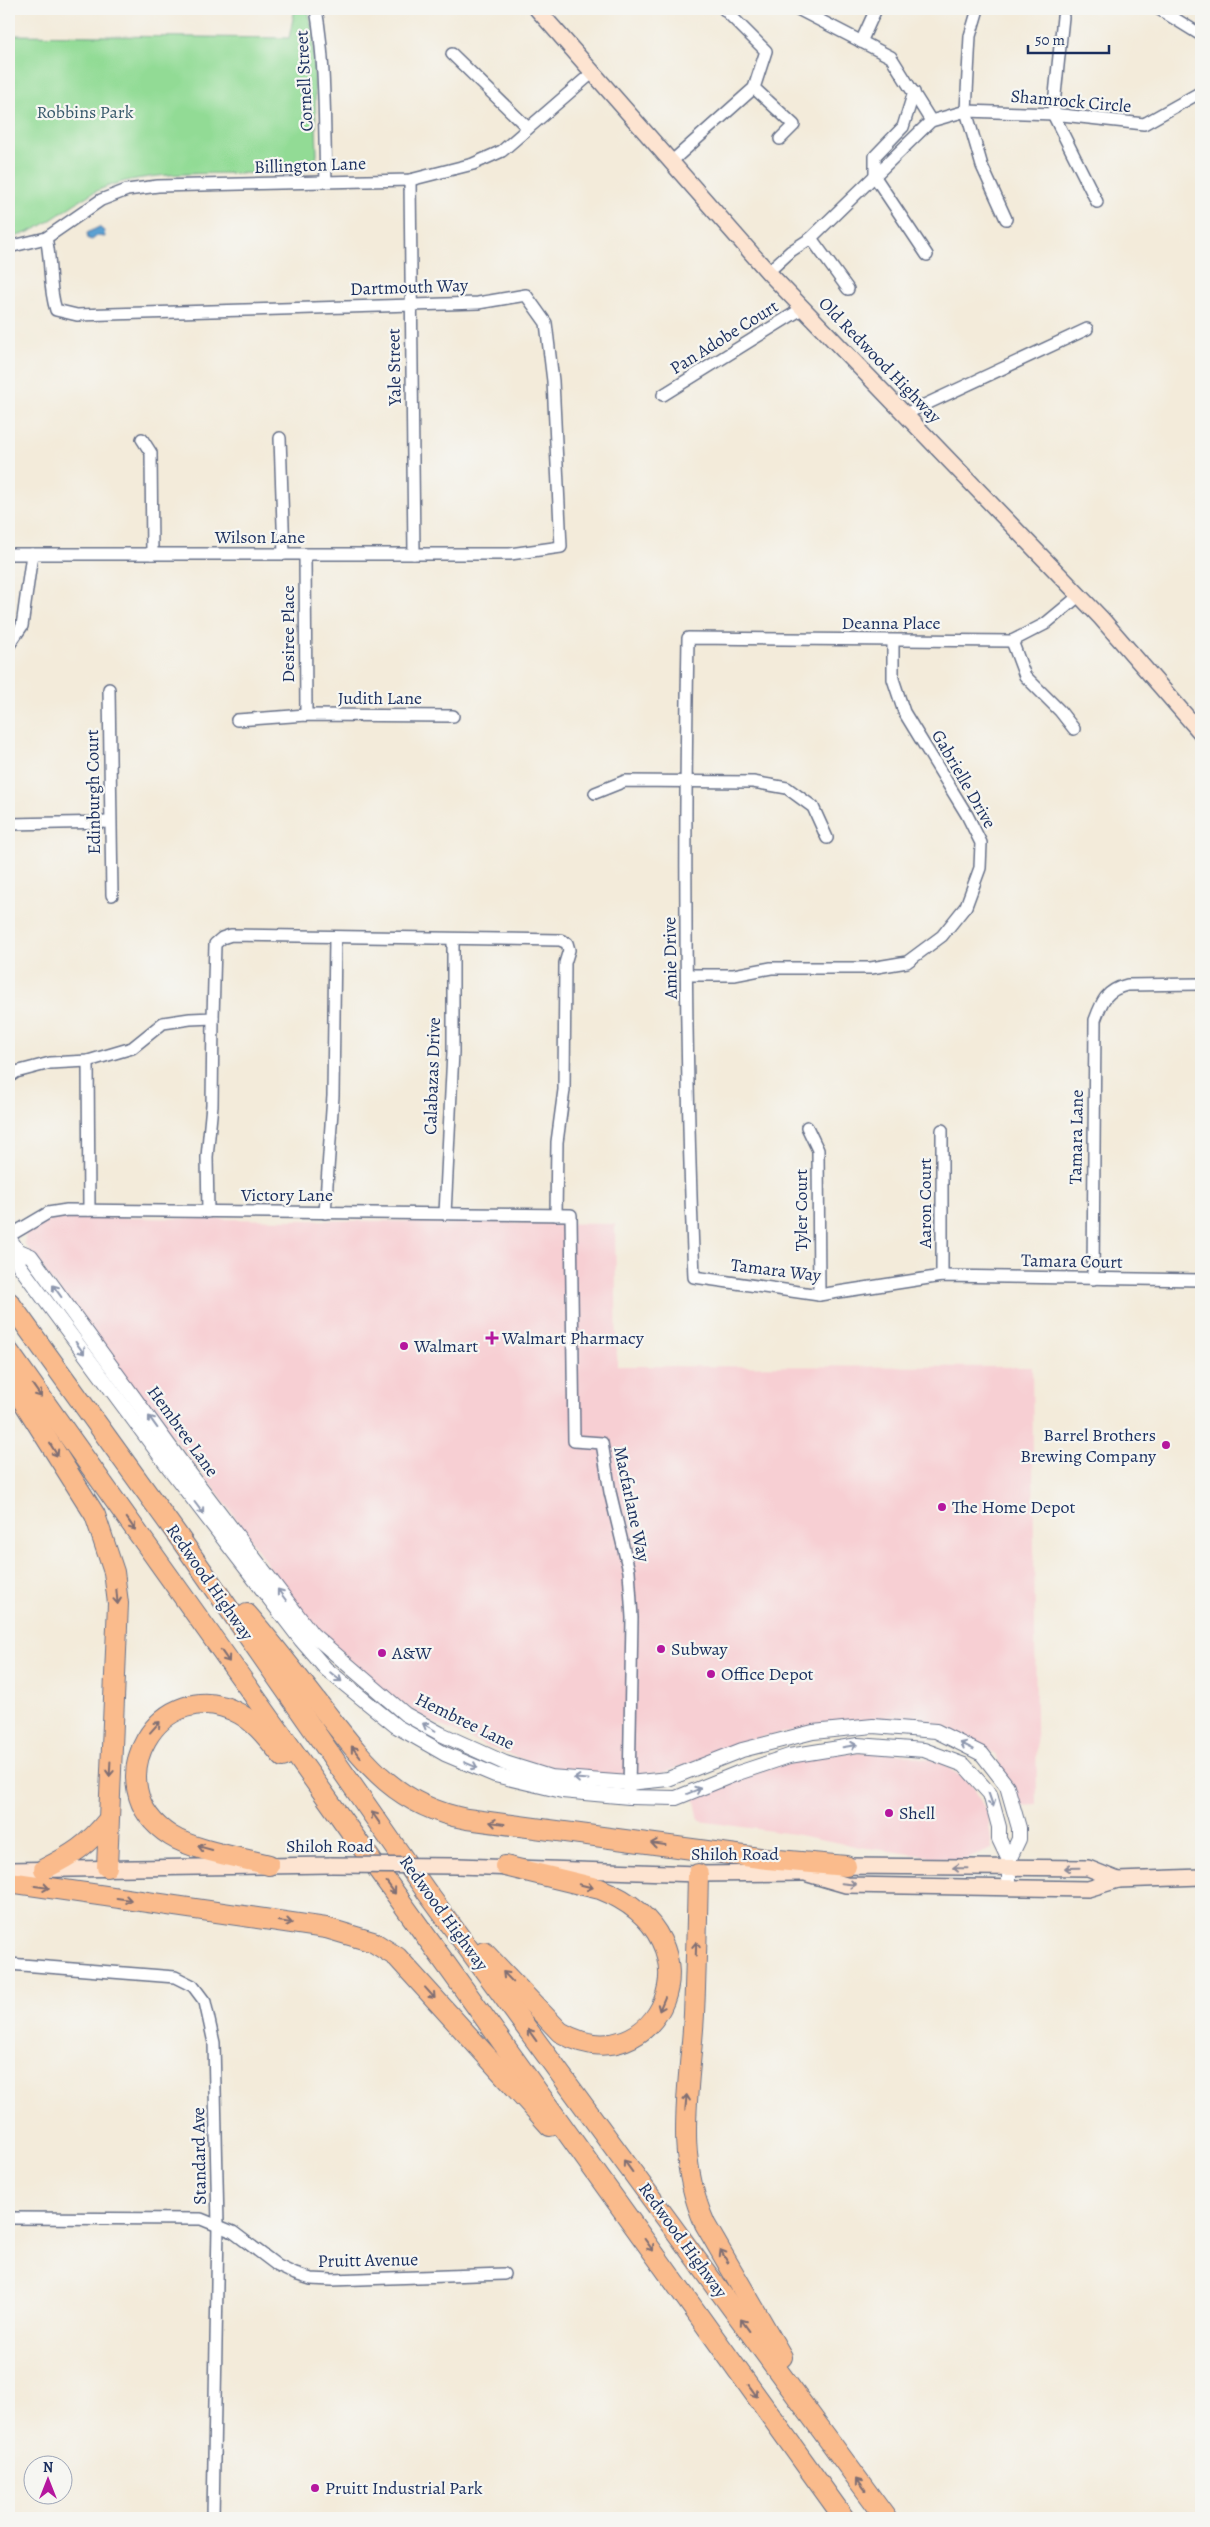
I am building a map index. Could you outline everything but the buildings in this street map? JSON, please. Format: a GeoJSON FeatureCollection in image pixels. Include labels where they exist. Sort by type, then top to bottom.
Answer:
{"type":"FeatureCollection","features":[{"type":"Feature","properties":{"kind":"highway","name":"Redwood Highway"},"geometry":{"type":"LineString","coordinates":[[9,1302],[176,1533],[426,1891],[886,2518]]}},
{"type":"Feature","properties":{"kind":"highway","name":"Redwood Highway"},"geometry":{"type":"LineString","coordinates":[[9,1352],[844,2518]]}},
{"type":"Feature","properties":{"kind":"highway"},"geometry":{"type":"LineString","coordinates":[[9,1379],[95,1515],[114,1572],[118,1603],[107,1867]]}},
{"type":"Feature","properties":{"kind":"highway"},"geometry":{"type":"LineString","coordinates":[[176,1533],[260,1630],[364,1762],[389,1784],[415,1802],[448,1815],[467,1819],[767,1859],[846,1866]]}},
{"type":"Feature","properties":{"kind":"highway"},"geometry":{"type":"LineString","coordinates":[[269,1864],[172,1837],[148,1815],[137,1790],[136,1773],[138,1757],[150,1731],[170,1714],[182,1709],[205,1706],[217,1706],[240,1714],[259,1730],[351,1832]]}},
{"type":"Feature","properties":{"kind":"highway"},"geometry":{"type":"LineString","coordinates":[[44,1869],[75,1854],[95,1837],[108,1820]]}},
{"type":"Feature","properties":{"kind":"highway"},"geometry":{"type":"LineString","coordinates":[[426,1891],[560,2032],[582,2042],[605,2044],[627,2039],[643,2029],[662,2006],[670,1978],[665,1947],[647,1920],[627,1902],[600,1890],[505,1866]]}},
{"type":"Feature","properties":{"kind":"highway"},"geometry":{"type":"LineString","coordinates":[[698,1874],[694,2015],[684,2130],[689,2177],[696,2203],[705,2224],[836,2449]]}},
{"type":"Feature","properties":{"kind":"highway"},"geometry":{"type":"LineString","coordinates":[[9,1882],[326,1928],[373,1942],[397,1957],[616,2199]]}},
{"type":"Feature","properties":{"kind":"main road","name":"Old Redwood Highway"},"geometry":{"type":"LineString","coordinates":[[537,9],[768,272],[1080,595],[1151,673],[1201,733]]}},
{"type":"Feature","properties":{"kind":"main road","name":"Shiloh Road"},"geometry":{"type":"LineString","coordinates":[[9,1870],[269,1864],[505,1866],[698,1874],[802,1873],[846,1866],[1009,1864],[1088,1868],[1118,1880]]}},
{"type":"Feature","properties":{"kind":"main road","name":"Shiloh Road"},"geometry":{"type":"LineString","coordinates":[[802,1873],[846,1885],[1088,1888],[1118,1880],[1201,1877]]}},
{"type":"Feature","properties":{"kind":"street","name":"Cornell Street"},"geometry":{"type":"LineString","coordinates":[[316,9],[321,36],[324,87],[326,182]]}},
{"type":"Feature","properties":{"kind":"street"},"geometry":{"type":"LineString","coordinates":[[671,162],[754,88],[766,51],[724,9]]}},
{"type":"Feature","properties":{"kind":"street"},"geometry":{"type":"LineString","coordinates":[[798,9],[891,57],[931,122]]}},
{"type":"Feature","properties":{"kind":"street"},"geometry":{"type":"LineString","coordinates":[[861,42],[876,9]]}},
{"type":"Feature","properties":{"kind":"street"},"geometry":{"type":"LineString","coordinates":[[978,9],[970,36],[966,111],[982,166],[1006,219]]}},
{"type":"Feature","properties":{"kind":"street"},"geometry":{"type":"LineString","coordinates":[[1158,9],[1201,35]]}},
{"type":"Feature","properties":{"kind":"street"},"geometry":{"type":"LineString","coordinates":[[1063,17],[1053,114],[1097,202]]}},
{"type":"Feature","properties":{"kind":"street"},"geometry":{"type":"LineString","coordinates":[[452,54],[528,128]]}},
{"type":"Feature","properties":{"kind":"street","name":"Billington Lane"},"geometry":{"type":"LineString","coordinates":[[9,247],[46,238],[101,200],[127,190],[158,186],[410,180],[473,164],[502,151],[592,73]]}},
{"type":"Feature","properties":{"kind":"street"},"geometry":{"type":"LineString","coordinates":[[754,88],[794,125],[780,139]]}},
{"type":"Feature","properties":{"kind":"street"},"geometry":{"type":"LineString","coordinates":[[914,92],[903,127],[875,156],[875,176],[927,255]]}},
{"type":"Feature","properties":{"kind":"street","name":"Shamrock Circle"},"geometry":{"type":"LineString","coordinates":[[768,272],[790,251],[811,238],[931,122],[966,111],[1053,114],[1144,124],[1201,92]]}},
{"type":"Feature","properties":{"kind":"street","name":"Yale Street"},"geometry":{"type":"LineString","coordinates":[[410,180],[414,554]]}},
{"type":"Feature","properties":{"kind":"street","name":"Dartmouth Way"},"geometry":{"type":"LineString","coordinates":[[46,238],[49,250],[50,293],[56,310],[77,315],[478,303],[526,295],[546,323],[553,381],[561,547],[510,554]]}},
{"type":"Feature","properties":{"kind":"street"},"geometry":{"type":"LineString","coordinates":[[811,238],[848,289]]}},
{"type":"Feature","properties":{"kind":"street","name":"Pan Adobe Court"},"geometry":{"type":"LineString","coordinates":[[662,395],[803,308]]}},
{"type":"Feature","properties":{"kind":"street"},"geometry":{"type":"LineString","coordinates":[[905,414],[1087,329]]}},
{"type":"Feature","properties":{"kind":"street"},"geometry":{"type":"LineString","coordinates":[[280,438],[284,554]]}},
{"type":"Feature","properties":{"kind":"street"},"geometry":{"type":"LineString","coordinates":[[142,439],[151,453],[152,554]]}},
{"type":"Feature","properties":{"kind":"street","name":"Wilson Lane"},"geometry":{"type":"LineString","coordinates":[[9,554],[510,554]]}},
{"type":"Feature","properties":{"kind":"street"},"geometry":{"type":"LineString","coordinates":[[9,645],[22,626],[32,554]]}},
{"type":"Feature","properties":{"kind":"street","name":"Desiree Place"},"geometry":{"type":"LineString","coordinates":[[305,554],[306,715]]}},
{"type":"Feature","properties":{"kind":"street","name":"Deanna Place"},"geometry":{"type":"LineString","coordinates":[[688,638],[1012,641],[1045,624],[1080,595]]}},
{"type":"Feature","properties":{"kind":"street","name":"Amie Drive"},"geometry":{"type":"LineString","coordinates":[[688,638],[685,782],[688,1141],[694,1277]]}},
{"type":"Feature","properties":{"kind":"street","name":"Gabrielle Drive"},"geometry":{"type":"LineString","coordinates":[[688,975],[734,975],[771,968],[871,968],[907,962],[942,936],[966,906],[980,868],[981,843],[967,815],[904,712],[894,679],[893,640]]}},
{"type":"Feature","properties":{"kind":"street"},"geometry":{"type":"LineString","coordinates":[[1012,641],[1025,676],[1060,711],[1074,729]]}},
{"type":"Feature","properties":{"kind":"street","name":"Edinburgh Court"},"geometry":{"type":"LineString","coordinates":[[108,689],[112,895]]}},
{"type":"Feature","properties":{"kind":"street","name":"Judith Lane"},"geometry":{"type":"LineString","coordinates":[[237,720],[306,715],[453,716]]}},
{"type":"Feature","properties":{"kind":"street"},"geometry":{"type":"LineString","coordinates":[[595,794],[625,781],[753,782],[787,788],[813,807],[827,838]]}},
{"type":"Feature","properties":{"kind":"street"},"geometry":{"type":"LineString","coordinates":[[9,824],[110,822]]}},
{"type":"Feature","properties":{"kind":"street"},"geometry":{"type":"LineString","coordinates":[[208,1212],[207,1158],[212,1105],[215,944],[222,938],[231,936],[552,939],[567,943],[569,950],[565,963],[564,1090],[557,1142],[556,1215]]}},
{"type":"Feature","properties":{"kind":"street"},"geometry":{"type":"LineString","coordinates":[[325,1213],[333,1096],[335,937]]}},
{"type":"Feature","properties":{"kind":"street","name":"Calabazas Drive"},"geometry":{"type":"LineString","coordinates":[[444,1214],[453,1052],[453,939]]}},
{"type":"Feature","properties":{"kind":"street","name":"Tamara Lane"},"geometry":{"type":"LineString","coordinates":[[1093,1279],[1095,1020],[1104,997],[1115,988],[1127,985],[1201,984]]}},
{"type":"Feature","properties":{"kind":"street"},"geometry":{"type":"LineString","coordinates":[[9,1077],[16,1072],[50,1063],[88,1061],[132,1048],[163,1023],[190,1018],[213,1018]]}},
{"type":"Feature","properties":{"kind":"street"},"geometry":{"type":"LineString","coordinates":[[88,1061],[89,1210]]}},
{"type":"Feature","properties":{"kind":"street","name":"Tyler Court"},"geometry":{"type":"LineString","coordinates":[[807,1127],[818,1150],[819,1295]]}},
{"type":"Feature","properties":{"kind":"street","name":"Aaron Court"},"geometry":{"type":"LineString","coordinates":[[942,1130],[942,1276]]}},
{"type":"Feature","properties":{"kind":"street","name":"Victory Lane"},"geometry":{"type":"LineString","coordinates":[[11,1241],[48,1213],[89,1210],[571,1215]]}},
{"type":"Feature","properties":{"kind":"street","name":"Macfarlane Way"},"geometry":{"type":"LineString","coordinates":[[571,1215],[574,1441],[602,1442],[610,1492],[629,1571],[632,1618],[629,1797]]}},
{"type":"Feature","properties":{"kind":"street","name":"Hembree Lane"},"geometry":{"type":"LineString","coordinates":[[11,1241],[31,1256],[176,1454],[312,1634],[342,1662],[406,1714],[441,1734],[505,1763],[550,1777],[629,1783],[668,1779],[742,1750],[813,1732],[873,1726],[936,1732],[982,1754],[1007,1786],[1019,1828],[1019,1839],[1009,1864],[1009,1887]]}},
{"type":"Feature","properties":{"kind":"street","name":"Hembree Lane"},"geometry":{"type":"LineString","coordinates":[[11,1241],[19,1265],[36,1289],[170,1469],[301,1640],[326,1669],[396,1726],[444,1754],[487,1772],[562,1792],[629,1797],[676,1798],[738,1773],[789,1756],[858,1745],[924,1750],[947,1757],[964,1765],[990,1794],[999,1827],[998,1839],[1009,1864]]}},
{"type":"Feature","properties":{"kind":"street","name":"Tamara Way"},"geometry":{"type":"LineString","coordinates":[[694,1277],[819,1295],[942,1276]]}},
{"type":"Feature","properties":{"kind":"street","name":"Tamara Court"},"geometry":{"type":"LineString","coordinates":[[942,1276],[1201,1280]]}},
{"type":"Feature","properties":{"kind":"street"},"geometry":{"type":"LineString","coordinates":[[738,1773],[742,1762],[750,1757],[798,1744],[813,1732]]}},
{"type":"Feature","properties":{"kind":"street","name":"Standard Ave"},"geometry":{"type":"LineString","coordinates":[[9,1964],[175,1977],[193,1986],[205,2002],[214,2043],[218,2225],[213,2518]]}},
{"type":"Feature","properties":{"kind":"street","name":"Pruitt Avenue"},"geometry":{"type":"LineString","coordinates":[[9,2218],[201,2219],[233,2232],[278,2266],[311,2279],[332,2280],[504,2274]]}},
{"type":"Feature","properties":{"kind":"shaded area"},"geometry":{"type":"Polygon","coordinates":[[[56,1217],[615,1224],[617,1366],[1032,1367],[1037,1805],[1019,1806],[996,1755],[943,1726],[842,1721],[757,1738],[664,1773],[604,1775],[553,1770],[488,1747],[426,1719],[385,1692],[308,1623],[221,1497],[96,1341],[24,1243],[27,1229],[56,1217]]]}},
{"type":"Feature","properties":{"kind":"shaded area"},"geometry":{"type":"Polygon","coordinates":[[[893,1752],[942,1762],[973,1786],[988,1815],[992,1849],[962,1861],[699,1821],[694,1796],[766,1769],[837,1753],[893,1752]]]}},
{"type":"Feature","properties":{"kind":"green space","name":"Robbins Park"},"geometry":{"type":"Polygon","coordinates":[[[295,9],[308,9],[313,33],[317,154],[315,163],[310,169],[293,173],[173,175],[126,181],[93,193],[35,229],[9,238],[9,35],[289,38],[295,9]]]}},
{"type":"Feature","properties":{"kind":"water"},"geometry":{"type":"Polygon","coordinates":[[[99,227],[104,231],[105,237],[97,236],[92,240],[88,239],[87,233],[99,227]]]}},
{"type":"Feature","properties":{"kind":"place","name":"Walmart Pharmacy"},"geometry":{"type":"Point","coordinates":[492,1338]}},
{"type":"Feature","properties":{"kind":"place","name":"Walmart"},"geometry":{"type":"Point","coordinates":[404,1346]}},
{"type":"Feature","properties":{"kind":"place","name":"Barrel Brothers Brewing Company"},"geometry":{"type":"Point","coordinates":[1166,1445]}},
{"type":"Feature","properties":{"kind":"place","name":"The Home Depot"},"geometry":{"type":"Point","coordinates":[942,1507]}},
{"type":"Feature","properties":{"kind":"place","name":"Subway"},"geometry":{"type":"Point","coordinates":[661,1649]}},
{"type":"Feature","properties":{"kind":"place","name":"A&W"},"geometry":{"type":"Point","coordinates":[382,1653]}},
{"type":"Feature","properties":{"kind":"place","name":"Office Depot"},"geometry":{"type":"Point","coordinates":[711,1674]}},
{"type":"Feature","properties":{"kind":"place","name":"Shell"},"geometry":{"type":"Point","coordinates":[889,1813]}},
{"type":"Feature","properties":{"kind":"place","name":"Pruitt Industrial Park"},"geometry":{"type":"Point","coordinates":[315,2488]}}]}
